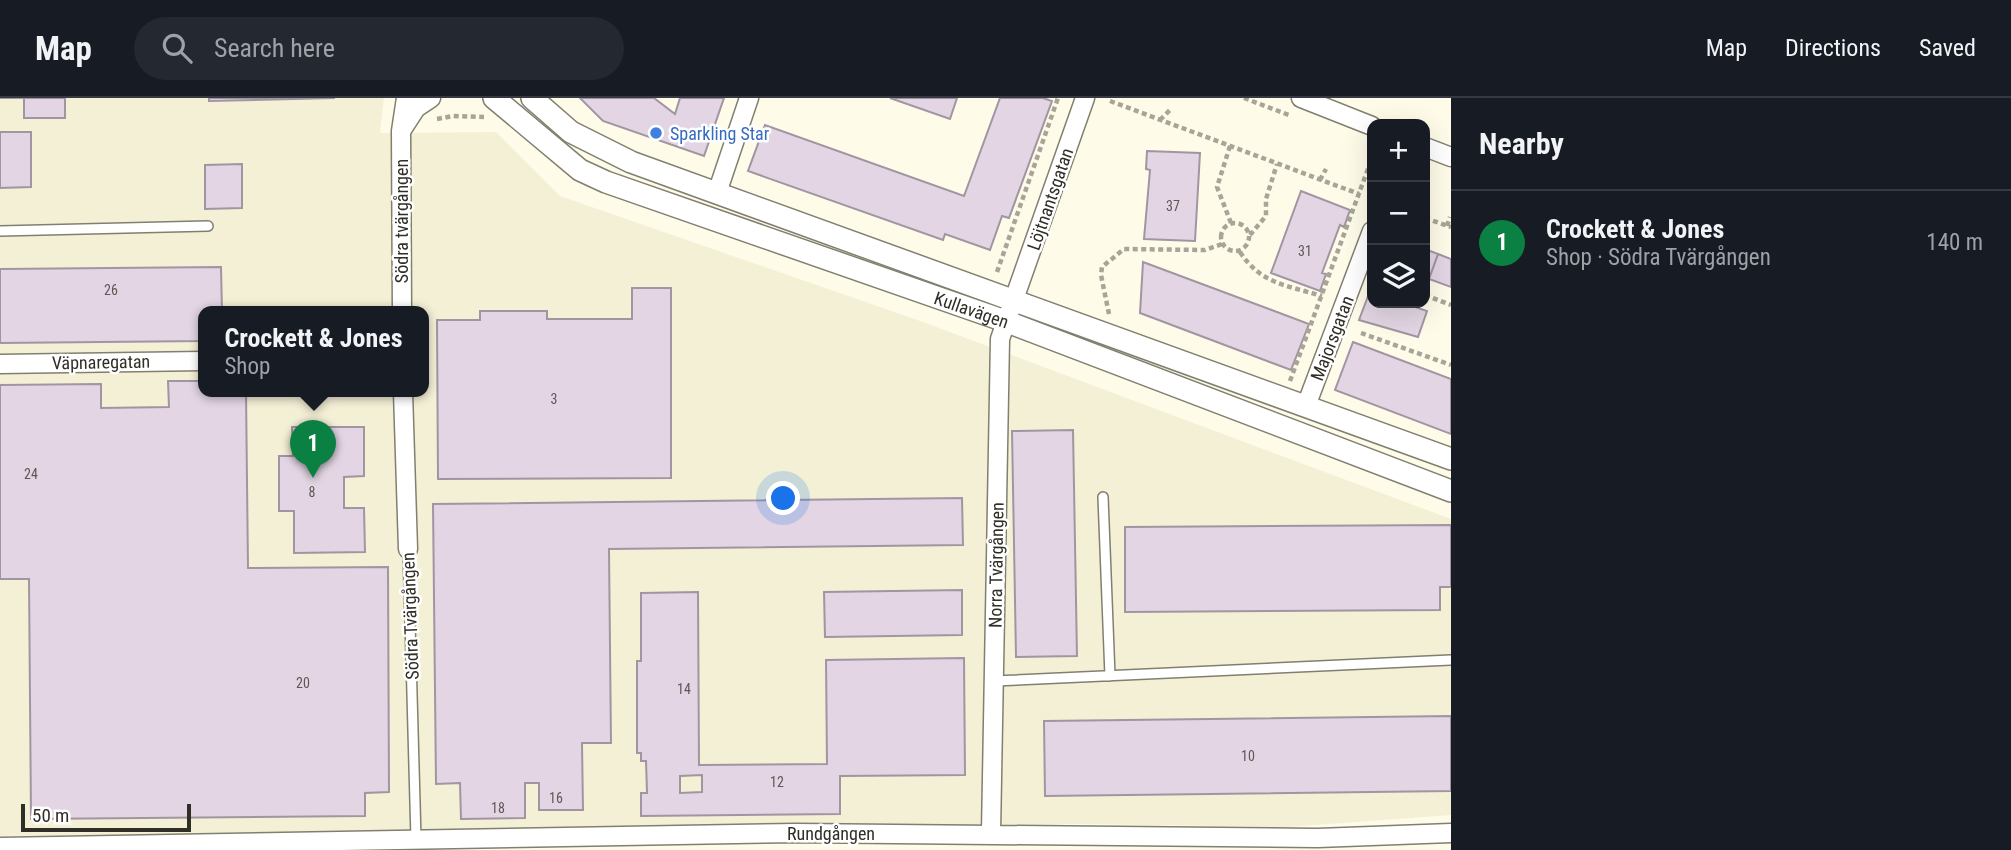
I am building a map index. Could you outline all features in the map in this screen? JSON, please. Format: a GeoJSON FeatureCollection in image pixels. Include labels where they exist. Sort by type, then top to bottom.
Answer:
{"type":"FeatureCollection","features":[{"type":"Feature","properties":{"kind":"street","name":"Södra tvärgången"},"geometry":{"type":"LineString","coordinates":[[401,306],[401,131],[406,98]]}},
{"type":"Feature","properties":{"kind":"street"},"geometry":{"type":"LineString","coordinates":[[401,131],[416,108],[432,98]]}},
{"type":"Feature","properties":{"kind":"street","name":"Kullavägen"},"geometry":{"type":"LineString","coordinates":[[532,98],[570,132],[598,149],[1451,459]]}},
{"type":"Feature","properties":{"kind":"street"},"geometry":{"type":"LineString","coordinates":[[717,193],[749,98]]}},
{"type":"Feature","properties":{"kind":"street","name":"Löjtnantsgatan"},"geometry":{"type":"LineString","coordinates":[[1013,299],[1085,98]]}},
{"type":"Feature","properties":{"kind":"street"},"geometry":{"type":"LineString","coordinates":[[1301,98],[1367,124]]}},
{"type":"Feature","properties":{"kind":"street","name":"Kullavägen"},"geometry":{"type":"LineString","coordinates":[[501,103],[562,156],[606,182],[1005,321],[1451,491]]}},
{"type":"Feature","properties":{"kind":"street"},"geometry":{"type":"LineString","coordinates":[[1430,149],[1451,157]]}},
{"type":"Feature","properties":{"kind":"street","name":"Majorsgatan"},"geometry":{"type":"LineString","coordinates":[[1306,406],[1367,244]]}},
{"type":"Feature","properties":{"kind":"street","name":"Norra Tvärgången"},"geometry":{"type":"LineString","coordinates":[[990,833],[1000,339],[1013,299]]}},
{"type":"Feature","properties":{"kind":"street","name":"Väpnaregatan"},"geometry":{"type":"LineString","coordinates":[[0,364],[198,361]]}},
{"type":"Feature","properties":{"kind":"street","name":"Södra Tvärgången"},"geometry":{"type":"LineString","coordinates":[[403,397],[408,550]]}},
{"type":"Feature","properties":{"kind":"street","name":"Rundgången"},"geometry":{"type":"LineString","coordinates":[[0,847],[416,839],[990,833],[1316,844],[1451,833]]}},
{"type":"Feature","properties":{"kind":"lane"},"geometry":{"type":"LineString","coordinates":[[0,232],[208,226]]}},
{"type":"Feature","properties":{"kind":"lane"},"geometry":{"type":"LineString","coordinates":[[1103,497],[1110,676]]}},
{"type":"Feature","properties":{"kind":"lane","name":"Södra Tvärgången"},"geometry":{"type":"LineString","coordinates":[[408,550],[416,839]]}},
{"type":"Feature","properties":{"kind":"lane"},"geometry":{"type":"LineString","coordinates":[[993,681],[1451,660]]}},
{"type":"Feature","properties":{"kind":"path"},"geometry":{"type":"LineString","coordinates":[[997,272],[1058,98]]}},
{"type":"Feature","properties":{"kind":"path"},"geometry":{"type":"LineString","coordinates":[[1110,101],[1359,194]]}},
{"type":"Feature","properties":{"kind":"path"},"geometry":{"type":"LineString","coordinates":[[1160,120],[1172,108]]}},
{"type":"Feature","properties":{"kind":"path"},"geometry":{"type":"LineString","coordinates":[[1230,146],[1217,187],[1231,223]]}},
{"type":"Feature","properties":{"kind":"path"},"geometry":{"type":"LineString","coordinates":[[1250,236],[1240,223],[1231,223],[1224,228],[1222,244],[1229,251],[1240,252],[1248,246],[1250,236],[1266,216],[1266,200],[1277,163]]}},
{"type":"Feature","properties":{"kind":"path"},"geometry":{"type":"LineString","coordinates":[[1320,180],[1326,169]]}},
{"type":"Feature","properties":{"kind":"path"},"geometry":{"type":"LineString","coordinates":[[1290,383],[1367,172]]}},
{"type":"Feature","properties":{"kind":"path"},"geometry":{"type":"LineString","coordinates":[[1430,220],[1449,226],[1450,217]]}},
{"type":"Feature","properties":{"kind":"path"},"geometry":{"type":"LineString","coordinates":[[1109,314],[1101,275],[1102,267],[1117,253],[1124,249],[1205,250],[1222,244]]}},
{"type":"Feature","properties":{"kind":"path"},"geometry":{"type":"LineString","coordinates":[[1240,252],[1251,270],[1265,278],[1322,296]]}},
{"type":"Feature","properties":{"kind":"path"},"geometry":{"type":"LineString","coordinates":[[1430,297],[1451,305]]}},
{"type":"Feature","properties":{"kind":"path"},"geometry":{"type":"LineString","coordinates":[[1361,333],[1451,365]]}},
{"type":"Feature","properties":{"kind":"shaded area"},"geometry":{"type":"Polygon","coordinates":[[[0,98],[384,98],[380,133],[496,132],[560,196],[923,322],[1451,519],[1451,815],[1287,827],[1079,824],[0,836],[0,98]]]}},
{"type":"Feature","properties":{"kind":"building"},"geometry":{"type":"Polygon","coordinates":[[[24,98],[65,98],[65,118],[24,118],[24,98]]]}},
{"type":"Feature","properties":{"kind":"building"},"geometry":{"type":"Polygon","coordinates":[[[209,98],[335,98],[209,101],[209,98]]]}},
{"type":"Feature","properties":{"kind":"building"},"geometry":{"type":"Polygon","coordinates":[[[580,98],[654,98],[675,114],[680,98],[724,98],[704,156],[603,121],[580,98]]]}},
{"type":"Feature","properties":{"kind":"building"},"geometry":{"type":"Polygon","coordinates":[[[890,98],[957,98],[950,119],[890,98]]]}},
{"type":"Feature","properties":{"kind":"building"},"geometry":{"type":"Polygon","coordinates":[[[1000,98],[1043,98],[1052,101],[1009,218],[1002,216],[990,250],[945,234],[943,240],[748,171],[765,125],[964,196],[1000,98]]]}},
{"type":"Feature","properties":{"kind":"building"},"geometry":{"type":"Polygon","coordinates":[[[0,132],[31,132],[31,187],[0,188],[0,132]]]}},
{"type":"Feature","properties":{"kind":"building"},"geometry":{"type":"Polygon","coordinates":[[[1147,151],[1200,153],[1195,241],[1144,239],[1150,170],[1146,169],[1147,151]]]}},
{"type":"Feature","properties":{"kind":"building"},"geometry":{"type":"Polygon","coordinates":[[[242,164],[242,208],[205,209],[205,165],[242,164]]]}},
{"type":"Feature","properties":{"kind":"building"},"geometry":{"type":"Polygon","coordinates":[[[1301,191],[1350,210],[1344,227],[1340,225],[1322,273],[1326,274],[1320,291],[1271,273],[1301,191]]]}},
{"type":"Feature","properties":{"kind":"building"},"geometry":{"type":"Polygon","coordinates":[[[1430,251],[1438,254],[1430,276],[1430,251]]]}},
{"type":"Feature","properties":{"kind":"building"},"geometry":{"type":"Polygon","coordinates":[[[1438,254],[1451,259],[1451,287],[1430,279],[1438,254]]]}},
{"type":"Feature","properties":{"kind":"building"},"geometry":{"type":"Polygon","coordinates":[[[1143,262],[1309,324],[1291,370],[1140,313],[1143,262]]]}},
{"type":"Feature","properties":{"kind":"building"},"geometry":{"type":"Polygon","coordinates":[[[221,267],[222,306],[198,306],[198,341],[0,343],[0,269],[221,267]]]}},
{"type":"Feature","properties":{"kind":"building"},"geometry":{"type":"Polygon","coordinates":[[[632,288],[671,288],[671,478],[438,479],[437,320],[480,320],[480,311],[547,311],[547,319],[632,319],[632,288]]]}},
{"type":"Feature","properties":{"kind":"building"},"geometry":{"type":"Polygon","coordinates":[[[1367,299],[1367,308],[1418,308],[1427,311],[1418,337],[1359,320],[1367,299]]]}},
{"type":"Feature","properties":{"kind":"building"},"geometry":{"type":"Polygon","coordinates":[[[1353,342],[1451,379],[1451,434],[1335,390],[1353,342]]]}},
{"type":"Feature","properties":{"kind":"building"},"geometry":{"type":"Polygon","coordinates":[[[168,381],[198,381],[198,397],[246,397],[248,568],[388,567],[389,792],[365,793],[365,816],[31,819],[29,579],[0,579],[0,385],[101,384],[101,408],[169,407],[168,381]]]}},
{"type":"Feature","properties":{"kind":"building"},"geometry":{"type":"Polygon","coordinates":[[[292,427],[364,427],[364,476],[344,477],[344,508],[364,508],[365,552],[294,553],[294,511],[279,511],[279,456],[293,456],[292,427]]]}},
{"type":"Feature","properties":{"kind":"building"},"geometry":{"type":"Polygon","coordinates":[[[1073,430],[1077,656],[1016,657],[1012,431],[1073,430]]]}},
{"type":"Feature","properties":{"kind":"building"},"geometry":{"type":"Polygon","coordinates":[[[962,498],[963,545],[609,549],[611,743],[582,743],[583,810],[539,810],[539,783],[525,783],[525,818],[461,819],[460,783],[436,784],[433,504],[962,498]]]}},
{"type":"Feature","properties":{"kind":"building"},"geometry":{"type":"Polygon","coordinates":[[[1451,525],[1451,587],[1440,587],[1440,610],[1125,612],[1125,527],[1451,525]]]}},
{"type":"Feature","properties":{"kind":"building"},"geometry":{"type":"Polygon","coordinates":[[[962,590],[962,635],[825,637],[824,592],[962,590]]]}},
{"type":"Feature","properties":{"kind":"building"},"geometry":{"type":"Polygon","coordinates":[[[698,592],[699,765],[827,764],[826,660],[964,658],[965,775],[840,776],[840,814],[641,816],[641,793],[647,793],[646,761],[641,761],[641,753],[637,753],[637,661],[641,661],[641,593],[698,592]],[[702,775],[680,776],[680,793],[702,792],[702,775]]]}},
{"type":"Feature","properties":{"kind":"building"},"geometry":{"type":"Polygon","coordinates":[[[1451,716],[1451,791],[1045,796],[1044,721],[1451,716]]]}},
{"type":"Feature","properties":{"kind":"place","name":"Sparkling Star"},"geometry":{"type":"Point","coordinates":[656,133]}},
{"type":"Feature","properties":{"kind":"place","name":"Crockett & Jones"},"geometry":{"type":"Point","coordinates":[313,478]}}]}
